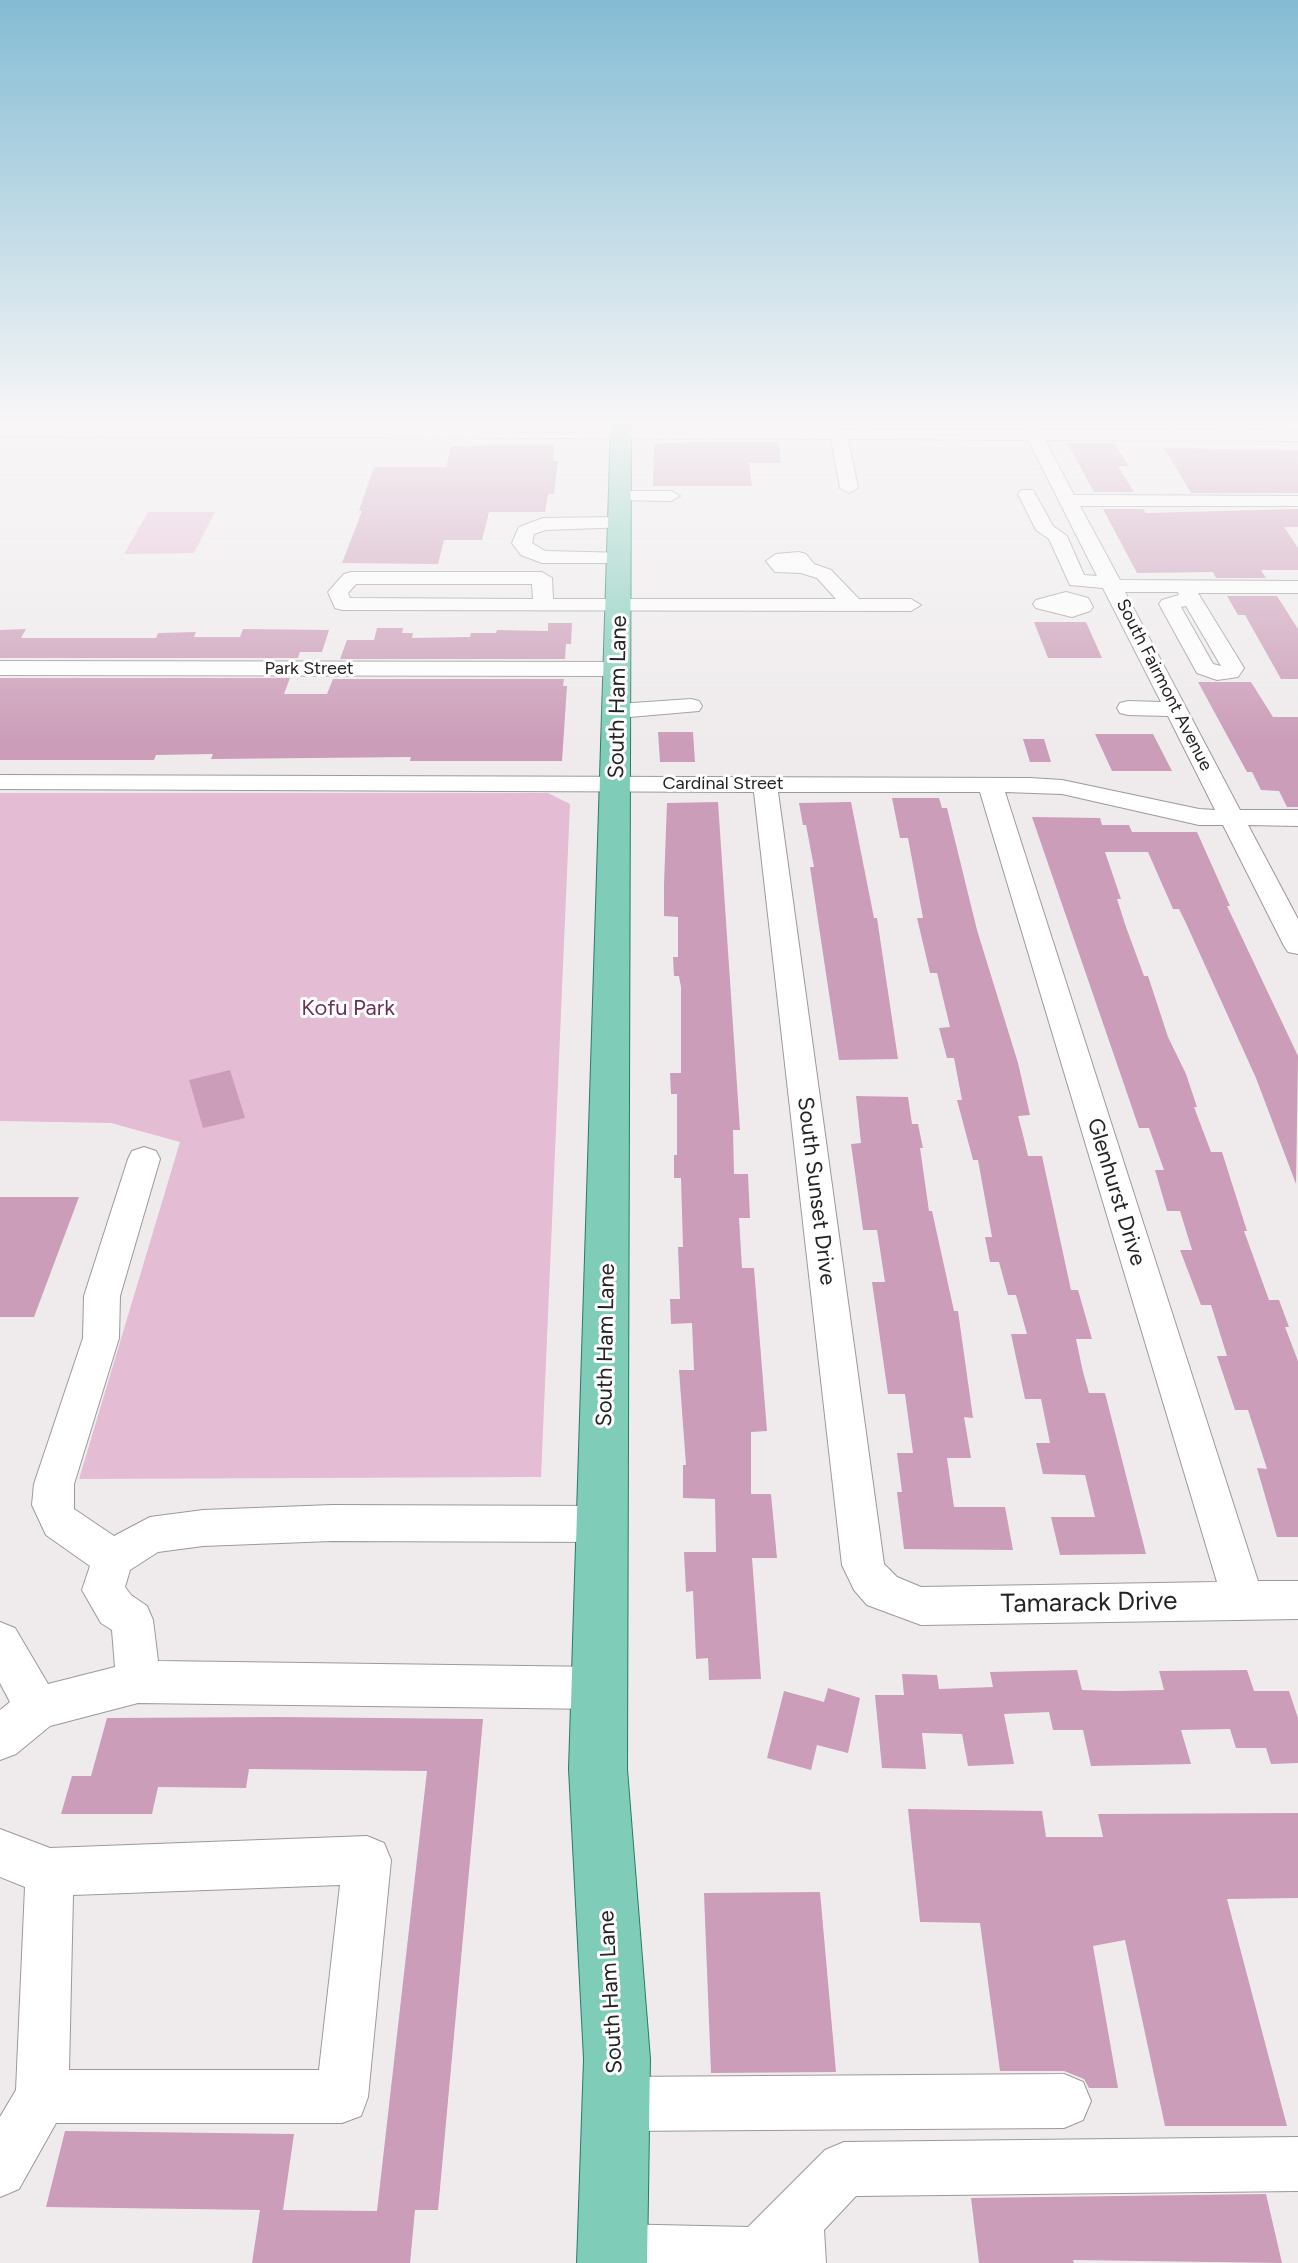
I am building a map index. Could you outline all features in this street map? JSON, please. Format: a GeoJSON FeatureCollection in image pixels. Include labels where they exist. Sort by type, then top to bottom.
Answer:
{"type":"FeatureCollection","features":[{"type":"Feature","properties":{"kind":"main road","name":"South Ham Lane"},"geometry":{"type":"LineString","coordinates":[[612,2258],[617,2059],[598,1769],[620,531]]}},
{"type":"Feature","properties":{"kind":"street"},"geometry":{"type":"LineString","coordinates":[[1046,531],[1057,536],[1077,581],[1116,590],[1188,592],[1298,587]]}},
{"type":"Feature","properties":{"kind":"street"},"geometry":{"type":"LineString","coordinates":[[1057,536],[1064,531]]}},
{"type":"Feature","properties":{"kind":"street","name":"South Fairmont Avenue"},"geometry":{"type":"LineString","coordinates":[[1085,531],[1298,946]]}},
{"type":"Feature","properties":{"kind":"street"},"geometry":{"type":"LineString","coordinates":[[792,568],[824,574],[853,605]]}},
{"type":"Feature","properties":{"kind":"street"},"geometry":{"type":"LineString","coordinates":[[543,605],[542,578],[351,578],[338,592],[342,604],[543,605],[911,605]]}},
{"type":"Feature","properties":{"kind":"street"},"geometry":{"type":"LineString","coordinates":[[1049,604],[1072,611],[1116,590]]}},
{"type":"Feature","properties":{"kind":"street","name":"Park Street"},"geometry":{"type":"LineString","coordinates":[[0,668],[618,695],[651,711],[691,706]]}},
{"type":"Feature","properties":{"kind":"street"},"geometry":{"type":"LineString","coordinates":[[1128,708],[1176,709]]}},
{"type":"Feature","properties":{"kind":"street","name":"Cardinal Street"},"geometry":{"type":"LineString","coordinates":[[0,782],[990,785],[1062,787],[1199,817],[1298,818]]}},
{"type":"Feature","properties":{"kind":"street","name":"South Sunset Drive"},"geometry":{"type":"LineString","coordinates":[[765,784],[863,1565],[882,1591]]}},
{"type":"Feature","properties":{"kind":"street","name":"Glenhurst Drive"},"geometry":{"type":"LineString","coordinates":[[990,785],[1243,1600]]}},
{"type":"Feature","properties":{"kind":"street"},"geometry":{"type":"LineString","coordinates":[[113,1559],[60,1522],[52,1505],[54,1484],[101,1338],[102,1296],[144,1159]]}},
{"type":"Feature","properties":{"kind":"street"},"geometry":{"type":"LineString","coordinates":[[138,1682],[132,1620],[116,1609],[103,1590],[113,1559],[150,1535],[203,1528],[332,1523],[603,1524]]}},
{"type":"Feature","properties":{"kind":"street","name":"Tamarack Drive"},"geometry":{"type":"LineString","coordinates":[[882,1591],[921,1606],[1298,1600]]}},
{"type":"Feature","properties":{"kind":"street"},"geometry":{"type":"LineString","coordinates":[[0,1642],[38,1708]]}},
{"type":"Feature","properties":{"kind":"street"},"geometry":{"type":"LineString","coordinates":[[0,1738],[38,1708],[138,1682],[600,1688]]}},
{"type":"Feature","properties":{"kind":"street"},"geometry":{"type":"LineString","coordinates":[[0,1853],[50,1872],[367,1860],[342,2097],[42,2096]]}},
{"type":"Feature","properties":{"kind":"street"},"geometry":{"type":"LineString","coordinates":[[0,2170],[42,2096],[50,1872]]}},
{"type":"Feature","properties":{"kind":"street"},"geometry":{"type":"LineString","coordinates":[[616,2104],[1064,2101]]}},
{"type":"Feature","properties":{"kind":"street"},"geometry":{"type":"LineString","coordinates":[[612,2258],[760,2256],[796,2241],[844,2169],[1298,2164]]}},
{"type":"Feature","properties":{"kind":"green space"},"geometry":{"type":"Polygon","coordinates":[[[137,531],[205,531],[194,553],[124,554],[137,531]]]}},
{"type":"Feature","properties":{"kind":"green space","name":"Kofu Park"},"geometry":{"type":"Polygon","coordinates":[[[0,793],[548,793],[570,804],[541,1477],[79,1479],[180,1142],[111,1123],[0,1121],[0,793]]]}},
{"type":"Feature","properties":{"kind":"building"},"geometry":{"type":"Polygon","coordinates":[[[354,531],[484,531],[482,540],[444,540],[438,564],[342,563],[354,531]]]}},
{"type":"Feature","properties":{"kind":"building"},"geometry":{"type":"Polygon","coordinates":[[[1114,531],[1286,531],[1298,548],[1298,570],[1261,570],[1266,578],[1216,578],[1213,572],[1137,573],[1114,531]]]}},
{"type":"Feature","properties":{"kind":"building"},"geometry":{"type":"Polygon","coordinates":[[[1227,596],[1277,596],[1298,629],[1298,679],[1281,679],[1245,615],[1238,615],[1227,596]]]}},
{"type":"Feature","properties":{"kind":"building"},"geometry":{"type":"Polygon","coordinates":[[[1034,622],[1086,622],[1102,658],[1048,658],[1034,622]]]}},
{"type":"Feature","properties":{"kind":"building"},"geometry":{"type":"Polygon","coordinates":[[[548,623],[572,623],[571,644],[566,644],[565,659],[340,659],[347,640],[374,640],[377,628],[403,628],[402,633],[413,633],[412,638],[470,637],[471,633],[496,633],[497,630],[548,631],[548,623]]]}},
{"type":"Feature","properties":{"kind":"building"},"geometry":{"type":"Polygon","coordinates":[[[26,629],[21,638],[156,638],[158,633],[196,632],[194,637],[240,637],[243,629],[329,630],[322,652],[300,652],[298,658],[0,658],[0,630],[26,629]]]}},
{"type":"Feature","properties":{"kind":"building"},"geometry":{"type":"Polygon","coordinates":[[[0,678],[290,678],[284,694],[327,694],[333,679],[564,679],[563,686],[567,686],[562,761],[410,761],[411,757],[211,759],[213,754],[156,755],[154,760],[0,760],[0,678]]]}},
{"type":"Feature","properties":{"kind":"building"},"geometry":{"type":"Polygon","coordinates":[[[1198,682],[1251,682],[1273,717],[1298,717],[1298,807],[1287,807],[1279,791],[1261,790],[1252,772],[1247,772],[1198,682]]]}},
{"type":"Feature","properties":{"kind":"building"},"geometry":{"type":"Polygon","coordinates":[[[658,732],[693,732],[695,762],[660,762],[658,732]]]}},
{"type":"Feature","properties":{"kind":"building"},"geometry":{"type":"Polygon","coordinates":[[[1095,734],[1153,734],[1172,771],[1112,771],[1095,734]]]}},
{"type":"Feature","properties":{"kind":"building"},"geometry":{"type":"Polygon","coordinates":[[[1023,739],[1044,739],[1051,762],[1030,762],[1023,739]]]}},
{"type":"Feature","properties":{"kind":"building"},"geometry":{"type":"Polygon","coordinates":[[[892,798],[939,798],[942,808],[947,808],[977,930],[1018,1063],[1030,1115],[1018,1116],[1028,1156],[1042,1156],[1071,1290],[1078,1290],[1092,1339],[1076,1339],[1083,1372],[1089,1393],[1105,1393],[1146,1554],[1060,1555],[1051,1517],[1095,1517],[1085,1475],[1043,1474],[1036,1443],[1050,1443],[1041,1399],[1025,1399],[1011,1334],[1027,1334],[1016,1295],[1008,1295],[999,1262],[990,1262],[985,1237],[992,1237],[978,1160],[973,1160],[957,1100],[962,1100],[954,1058],[947,1058],[939,1028],[950,1027],[937,973],[930,973],[917,918],[923,918],[908,838],[900,838],[892,798]]]}},
{"type":"Feature","properties":{"kind":"building"},"geometry":{"type":"Polygon","coordinates":[[[718,802],[740,1130],[733,1130],[734,1174],[748,1174],[750,1218],[739,1218],[742,1268],[754,1268],[767,1431],[751,1432],[751,1494],[771,1494],[777,1558],[752,1558],[761,1679],[709,1680],[708,1658],[696,1659],[693,1591],[686,1592],[684,1552],[716,1552],[715,1499],[683,1498],[683,1465],[686,1465],[679,1370],[694,1370],[692,1323],[671,1324],[670,1299],[680,1299],[678,1247],[683,1247],[681,1178],[674,1178],[677,1094],[671,1094],[670,1073],[681,1073],[681,987],[679,976],[674,976],[673,957],[678,957],[678,917],[664,916],[667,803],[718,802]]]}},
{"type":"Feature","properties":{"kind":"building"},"geometry":{"type":"Polygon","coordinates":[[[851,802],[874,918],[877,918],[898,1059],[839,1060],[810,867],[814,867],[799,803],[851,802]]]}},
{"type":"Feature","properties":{"kind":"building"},"geometry":{"type":"Polygon","coordinates":[[[1032,817],[1100,818],[1102,825],[1129,825],[1132,832],[1197,832],[1230,906],[1227,906],[1298,1056],[1296,1184],[1256,1078],[1185,921],[1179,909],[1173,909],[1148,852],[1105,852],[1121,899],[1117,899],[1126,927],[1144,976],[1148,976],[1168,1037],[1186,1074],[1197,1107],[1194,1107],[1211,1152],[1222,1152],[1247,1231],[1244,1231],[1269,1300],[1279,1300],[1289,1327],[1285,1327],[1298,1361],[1298,1537],[1277,1537],[1257,1468],[1267,1469],[1248,1410],[1235,1410],[1217,1356],[1227,1356],[1211,1305],[1201,1305],[1180,1250],[1192,1250],[1180,1211],[1167,1211],[1155,1170],[1164,1170],[1149,1128],[1139,1128],[1032,817]]]}},
{"type":"Feature","properties":{"kind":"building"},"geometry":{"type":"Polygon","coordinates":[[[230,1070],[245,1118],[203,1128],[189,1080],[230,1070]]]}},
{"type":"Feature","properties":{"kind":"building"},"geometry":{"type":"Polygon","coordinates":[[[856,1096],[908,1097],[912,1124],[918,1124],[929,1211],[932,1211],[954,1311],[958,1311],[973,1418],[964,1417],[971,1458],[947,1458],[954,1507],[1005,1507],[1013,1550],[904,1549],[897,1492],[902,1492],[897,1453],[913,1453],[905,1394],[888,1394],[872,1282],[885,1282],[877,1230],[863,1230],[851,1144],[861,1143],[856,1096]]]}},
{"type":"Feature","properties":{"kind":"building"},"geometry":{"type":"Polygon","coordinates":[[[0,1197],[79,1197],[34,1317],[0,1317],[0,1197]]]}},
{"type":"Feature","properties":{"kind":"building"},"geometry":{"type":"Polygon","coordinates":[[[1077,1670],[1082,1690],[1117,1691],[1164,1690],[1159,1671],[1247,1670],[1254,1691],[1289,1691],[1298,1718],[1298,1763],[1271,1764],[1266,1748],[1236,1748],[1230,1729],[1181,1730],[1191,1764],[1091,1766],[1083,1730],[1053,1730],[1049,1712],[1004,1714],[1014,1764],[968,1766],[962,1734],[922,1733],[926,1769],[882,1768],[875,1695],[904,1695],[902,1674],[937,1675],[939,1689],[993,1687],[990,1672],[1077,1670]]]}},
{"type":"Feature","properties":{"kind":"building"},"geometry":{"type":"Polygon","coordinates":[[[828,1688],[860,1698],[848,1753],[817,1745],[811,1770],[767,1758],[784,1691],[824,1702],[828,1688]]]}},
{"type":"Feature","properties":{"kind":"building"},"geometry":{"type":"Polygon","coordinates":[[[107,1718],[483,1719],[438,2210],[415,2210],[410,2263],[252,2263],[260,2210],[46,2207],[65,2131],[294,2134],[283,2210],[377,2211],[427,1771],[249,1769],[246,1788],[158,1787],[152,1814],[61,1814],[72,1776],[91,1776],[107,1718]]]}},
{"type":"Feature","properties":{"kind":"building"},"geometry":{"type":"Polygon","coordinates":[[[908,1809],[1042,1811],[1046,1837],[1103,1837],[1098,1814],[1298,1813],[1298,1898],[1227,1899],[1287,2126],[1165,2126],[1125,1940],[1093,1946],[1118,2088],[1089,2088],[1084,2079],[1064,2071],[1000,2071],[980,1923],[920,1922],[908,1809]]]}},
{"type":"Feature","properties":{"kind":"building"},"geometry":{"type":"Polygon","coordinates":[[[820,1892],[836,2072],[711,2073],[704,1893],[820,1892]]]}},
{"type":"Feature","properties":{"kind":"building"},"geometry":{"type":"Polygon","coordinates":[[[1266,2194],[1282,2263],[1073,2260],[1074,2263],[979,2263],[971,2198],[1266,2194]]]}}]}
